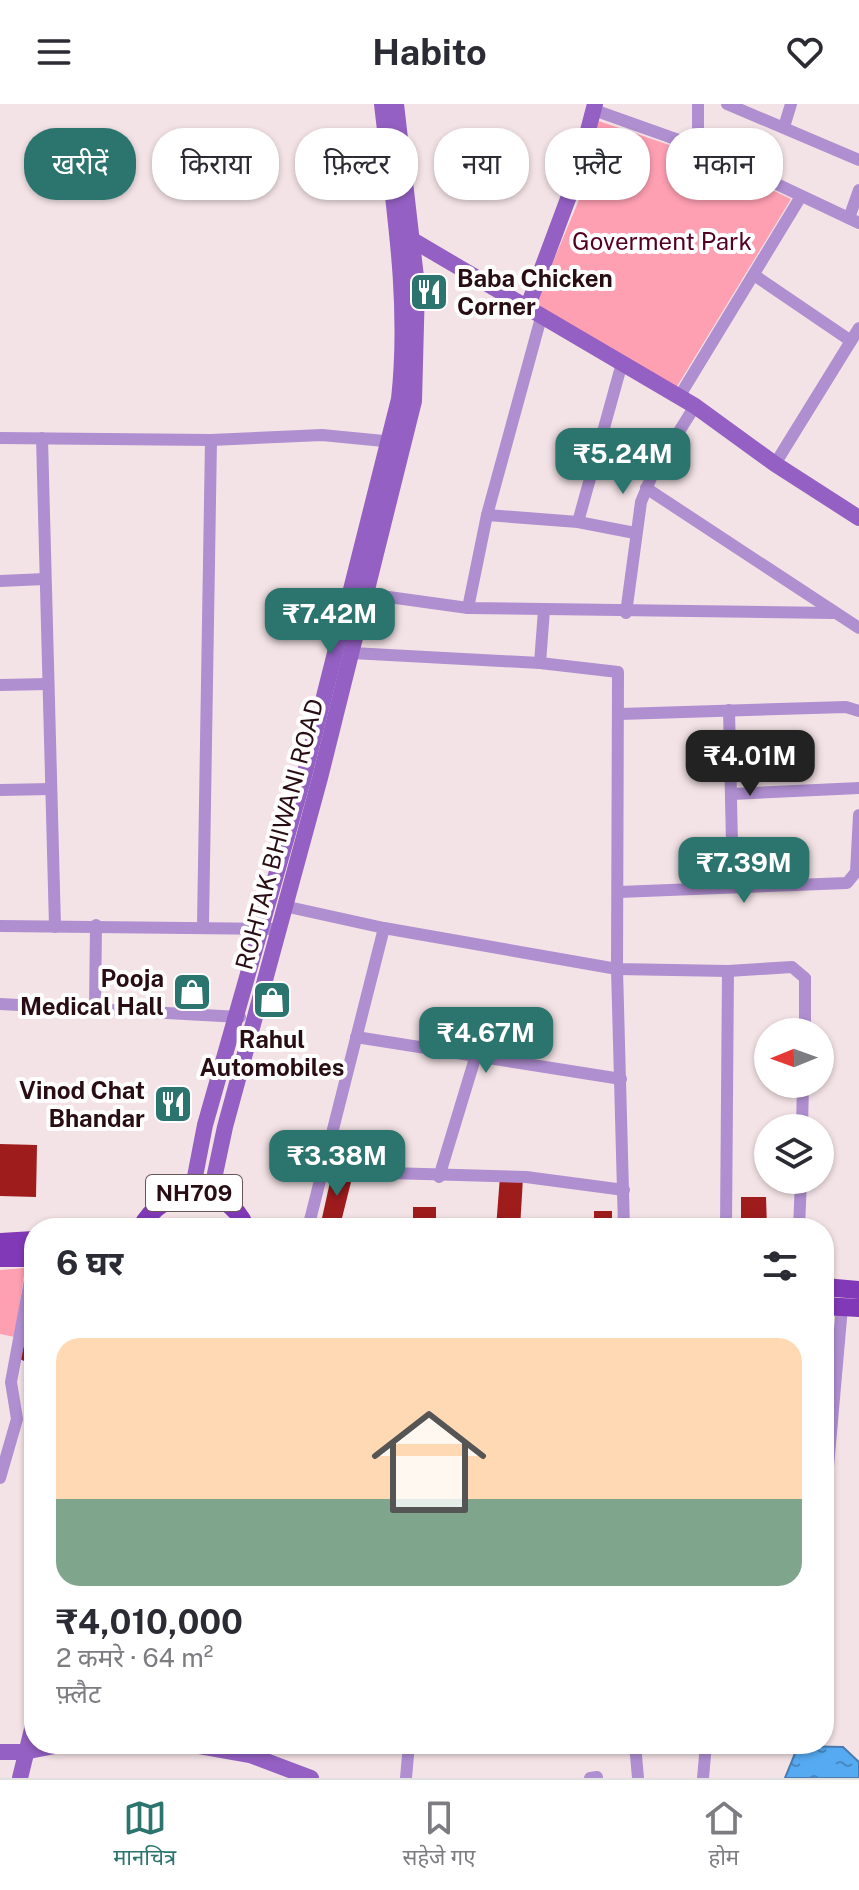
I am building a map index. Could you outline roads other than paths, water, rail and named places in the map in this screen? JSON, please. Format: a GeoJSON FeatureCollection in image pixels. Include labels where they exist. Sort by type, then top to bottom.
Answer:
{"type":"FeatureCollection","features":[{"type":"Feature","properties":{"kind":"main road"},"geometry":{"type":"LineString","coordinates":[[382,104],[406,238]]}},
{"type":"Feature","properties":{"kind":"main road"},"geometry":{"type":"LineString","coordinates":[[192,1192],[205,1125],[237,1017],[270,928],[397,443],[404,353],[406,238],[396,104]]}},
{"type":"Feature","properties":{"kind":"main road"},"geometry":{"type":"LineString","coordinates":[[535,310],[594,107]]}},
{"type":"Feature","properties":{"kind":"main road"},"geometry":{"type":"LineString","coordinates":[[406,238],[535,310],[695,406],[775,464],[857,512]]}},
{"type":"Feature","properties":{"kind":"main road","name":"ROHTAK BHIWANI ROAD"},"geometry":{"type":"LineString","coordinates":[[215,1197],[218,1156],[255,1018],[270,928],[284,906],[352,653],[397,443]]}},
{"type":"Feature","properties":{"kind":"main road","name":"NH709"},"geometry":{"type":"LineString","coordinates":[[147,1218],[163,1202],[192,1192],[215,1197],[235,1210],[241,1218]]}},
{"type":"Feature","properties":{"kind":"main road"},"geometry":{"type":"LineString","coordinates":[[0,1242],[24,1241]]}},
{"type":"Feature","properties":{"kind":"main road"},"geometry":{"type":"LineString","coordinates":[[0,1258],[24,1258]]}},
{"type":"Feature","properties":{"kind":"main road"},"geometry":{"type":"LineString","coordinates":[[834,1288],[859,1290]]}},
{"type":"Feature","properties":{"kind":"main road"},"geometry":{"type":"LineString","coordinates":[[0,1752],[24,1752],[20,1778]]}},
{"type":"Feature","properties":{"kind":"main road"},"geometry":{"type":"LineString","coordinates":[[244,1754],[311,1778]]}},
{"type":"Feature","properties":{"kind":"street"},"geometry":{"type":"LineString","coordinates":[[698,104],[698,128]]}},
{"type":"Feature","properties":{"kind":"street"},"geometry":{"type":"LineString","coordinates":[[727,104],[859,160]]}},
{"type":"Feature","properties":{"kind":"street"},"geometry":{"type":"LineString","coordinates":[[784,127],[791,104]]}},
{"type":"Feature","properties":{"kind":"street"},"geometry":{"type":"LineString","coordinates":[[594,107],[666,135]]}},
{"type":"Feature","properties":{"kind":"street"},"geometry":{"type":"LineString","coordinates":[[783,190],[854,220],[859,190]]}},
{"type":"Feature","properties":{"kind":"street"},"geometry":{"type":"LineString","coordinates":[[679,397],[800,198]]}},
{"type":"Feature","properties":{"kind":"street"},"geometry":{"type":"LineString","coordinates":[[754,275],[851,341]]}},
{"type":"Feature","properties":{"kind":"street"},"geometry":{"type":"LineString","coordinates":[[468,608],[535,310]]}},
{"type":"Feature","properties":{"kind":"street"},"geometry":{"type":"LineString","coordinates":[[775,464],[859,328]]}},
{"type":"Feature","properties":{"kind":"street"},"geometry":{"type":"LineString","coordinates":[[578,522],[622,363]]}},
{"type":"Feature","properties":{"kind":"street"},"geometry":{"type":"LineString","coordinates":[[626,613],[635,533],[646,488],[695,406]]}},
{"type":"Feature","properties":{"kind":"street"},"geometry":{"type":"LineString","coordinates":[[0,438],[211,440],[322,435],[397,443]]}},
{"type":"Feature","properties":{"kind":"street"},"geometry":{"type":"LineString","coordinates":[[42,438],[55,927]]}},
{"type":"Feature","properties":{"kind":"street"},"geometry":{"type":"LineString","coordinates":[[203,925],[211,440]]}},
{"type":"Feature","properties":{"kind":"street"},"geometry":{"type":"LineString","coordinates":[[646,488],[778,571],[833,613],[859,628]]}},
{"type":"Feature","properties":{"kind":"street"},"geometry":{"type":"LineString","coordinates":[[487,515],[578,522],[635,533]]}},
{"type":"Feature","properties":{"kind":"street"},"geometry":{"type":"LineString","coordinates":[[0,581],[45,579]]}},
{"type":"Feature","properties":{"kind":"street"},"geometry":{"type":"LineString","coordinates":[[367,594],[468,608],[626,613],[833,613]]}},
{"type":"Feature","properties":{"kind":"street"},"geometry":{"type":"LineString","coordinates":[[540,663],[544,610]]}},
{"type":"Feature","properties":{"kind":"street"},"geometry":{"type":"LineString","coordinates":[[352,653],[617,670],[620,714],[617,969],[624,1218]]}},
{"type":"Feature","properties":{"kind":"street"},"geometry":{"type":"LineString","coordinates":[[0,685],[47,684]]}},
{"type":"Feature","properties":{"kind":"street"},"geometry":{"type":"LineString","coordinates":[[620,714],[846,707],[859,711]]}},
{"type":"Feature","properties":{"kind":"street"},"geometry":{"type":"LineString","coordinates":[[729,710],[733,887]]}},
{"type":"Feature","properties":{"kind":"street"},"geometry":{"type":"LineString","coordinates":[[732,794],[859,788]]}},
{"type":"Feature","properties":{"kind":"street"},"geometry":{"type":"LineString","coordinates":[[0,790],[51,789]]}},
{"type":"Feature","properties":{"kind":"street"},"geometry":{"type":"LineString","coordinates":[[619,892],[822,886],[851,881],[856,872],[859,815]]}},
{"type":"Feature","properties":{"kind":"street"},"geometry":{"type":"LineString","coordinates":[[284,906],[384,928],[617,969],[728,971],[785,966],[799,970],[806,988],[805,1018]]}},
{"type":"Feature","properties":{"kind":"street"},"geometry":{"type":"LineString","coordinates":[[95,1008],[96,925]]}},
{"type":"Feature","properties":{"kind":"street"},"geometry":{"type":"LineString","coordinates":[[0,926],[203,925],[270,928]]}},
{"type":"Feature","properties":{"kind":"street"},"geometry":{"type":"LineString","coordinates":[[310,1218],[384,928]]}},
{"type":"Feature","properties":{"kind":"street"},"geometry":{"type":"LineString","coordinates":[[726,1218],[728,971]]}},
{"type":"Feature","properties":{"kind":"street"},"geometry":{"type":"LineString","coordinates":[[0,1004],[255,1018]]}},
{"type":"Feature","properties":{"kind":"street"},"geometry":{"type":"LineString","coordinates":[[356,1037],[621,1079]]}},
{"type":"Feature","properties":{"kind":"street"},"geometry":{"type":"LineString","coordinates":[[439,1177],[476,1055]]}},
{"type":"Feature","properties":{"kind":"street"},"geometry":{"type":"LineString","coordinates":[[320,1171],[439,1177],[526,1177],[624,1190]]}},
{"type":"Feature","properties":{"kind":"street"},"geometry":{"type":"LineString","coordinates":[[799,1218],[800,1194]]}},
{"type":"Feature","properties":{"kind":"street"},"geometry":{"type":"LineString","coordinates":[[834,1367],[842,1307]]}},
{"type":"Feature","properties":{"kind":"street"},"geometry":{"type":"LineString","coordinates":[[0,1478],[17,1419],[11,1382],[24,1312]]}},
{"type":"Feature","properties":{"kind":"street"},"geometry":{"type":"LineString","coordinates":[[406,1778],[408,1754]]}},
{"type":"Feature","properties":{"kind":"street"},"geometry":{"type":"LineString","coordinates":[[636,1754],[638,1778]]}},
{"type":"Feature","properties":{"kind":"street"},"geometry":{"type":"LineString","coordinates":[[703,1778],[705,1754]]}},
{"type":"Feature","properties":{"kind":"street"},"geometry":{"type":"LineString","coordinates":[[590,1778],[597,1777]]}},
{"type":"Feature","properties":{"kind":"water"},"geometry":{"type":"Polygon","coordinates":[[[834,1747],[843,1747],[859,1762],[859,1778],[785,1778],[795,1754],[834,1754],[834,1747]]]}},
{"type":"Feature","properties":{"kind":"place","name":"Baba Chicken Corner"},"geometry":{"type":"Point","coordinates":[429,292]}},
{"type":"Feature","properties":{"kind":"place","name":"Pooja Medical Hall"},"geometry":{"type":"Point","coordinates":[192,992]}},
{"type":"Feature","properties":{"kind":"place","name":"Rahul Automobiles"},"geometry":{"type":"Point","coordinates":[272,1000]}},
{"type":"Feature","properties":{"kind":"place","name":"Vinod Chat Bhandar"},"geometry":{"type":"Point","coordinates":[173,1104]}},
{"type":"Feature","properties":{"kind":"park label","name":"Goverment Park"},"geometry":{"type":"Point","coordinates":[662,241]}}]}
